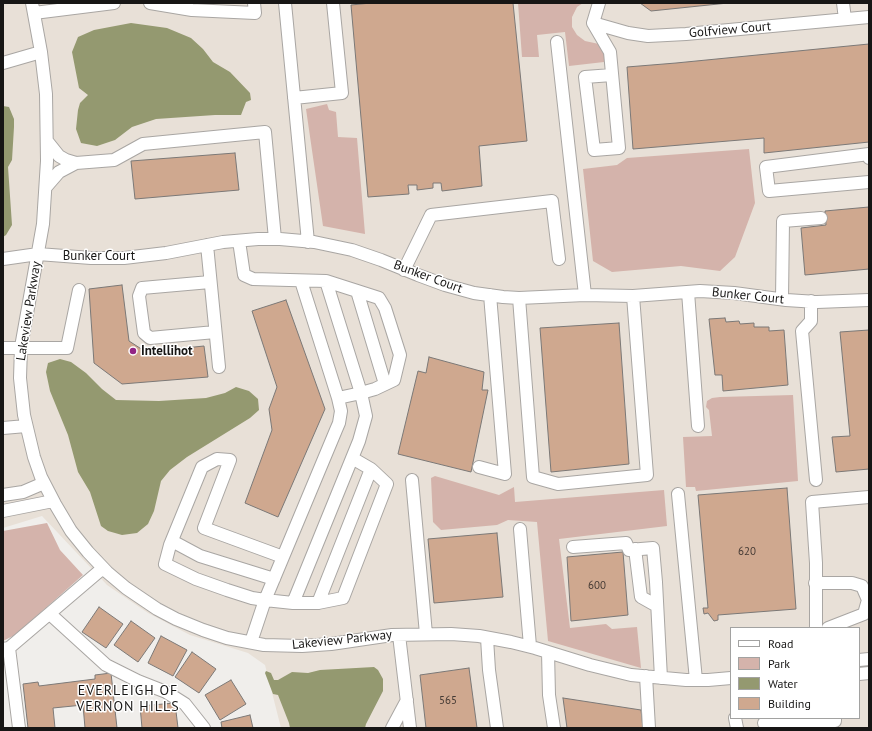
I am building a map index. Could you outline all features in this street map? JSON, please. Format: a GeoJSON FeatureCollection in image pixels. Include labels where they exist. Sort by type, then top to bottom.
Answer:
{"type":"FeatureCollection","features":[{"type":"Feature","properties":{"kind":"street"},"geometry":{"type":"LineString","coordinates":[[33,8],[114,3]]}},
{"type":"Feature","properties":{"kind":"street"},"geometry":{"type":"LineString","coordinates":[[150,3],[192,10],[255,13],[254,3]]}},
{"type":"Feature","properties":{"kind":"street"},"geometry":{"type":"LineString","coordinates":[[285,3],[308,242]]}},
{"type":"Feature","properties":{"kind":"street"},"geometry":{"type":"LineString","coordinates":[[294,98],[342,93],[332,3]]}},
{"type":"Feature","properties":{"kind":"street"},"geometry":{"type":"LineString","coordinates":[[599,3],[593,23],[610,52],[619,148],[594,150],[585,77],[612,75]]}},
{"type":"Feature","properties":{"kind":"street"},"geometry":{"type":"LineString","coordinates":[[844,3],[845,19]]}},
{"type":"Feature","properties":{"kind":"street","name":"Lakeview Parkway"},"geometry":{"type":"LineString","coordinates":[[33,8],[41,52],[46,94],[46,186],[43,224],[21,347],[20,378],[26,426],[34,457],[44,483],[71,531],[103,568],[126,588],[157,609],[176,619],[227,638],[264,645],[302,646],[331,644],[399,635],[451,634],[487,638],[530,646],[608,670],[661,678],[696,680],[730,678]]}},
{"type":"Feature","properties":{"kind":"street","name":"Golfview Court"},"geometry":{"type":"LineString","coordinates":[[593,23],[628,33],[648,36],[686,34],[869,17]]}},
{"type":"Feature","properties":{"kind":"street"},"geometry":{"type":"LineString","coordinates":[[557,42],[585,295]]}},
{"type":"Feature","properties":{"kind":"street"},"geometry":{"type":"LineString","coordinates":[[3,63],[41,52]]}},
{"type":"Feature","properties":{"kind":"street"},"geometry":{"type":"LineString","coordinates":[[46,186],[59,172],[76,164],[114,160],[143,144],[265,132],[275,239]]}},
{"type":"Feature","properties":{"kind":"street"},"geometry":{"type":"LineString","coordinates":[[47,141],[59,156],[76,164]]}},
{"type":"Feature","properties":{"kind":"street"},"geometry":{"type":"LineString","coordinates":[[869,158],[868,154],[766,167],[769,192],[869,182]]}},
{"type":"Feature","properties":{"kind":"street"},"geometry":{"type":"LineString","coordinates":[[404,270],[431,215],[552,200],[559,259]]}},
{"type":"Feature","properties":{"kind":"street"},"geometry":{"type":"LineString","coordinates":[[782,299],[783,221],[821,218]]}},
{"type":"Feature","properties":{"kind":"street","name":"Bunker Court"},"geometry":{"type":"LineString","coordinates":[[3,259],[38,254],[91,258],[124,258],[240,241],[275,239],[308,242],[352,250],[445,286],[474,293],[519,298],[585,295],[633,296],[688,292],[734,293],[811,301],[844,302],[869,300]]}},
{"type":"Feature","properties":{"kind":"street"},"geometry":{"type":"LineString","coordinates":[[240,241],[244,275],[253,279],[326,282],[379,298],[385,308],[400,355],[394,380],[375,389],[338,398]]}},
{"type":"Feature","properties":{"kind":"street"},"geometry":{"type":"LineString","coordinates":[[207,246],[219,368]]}},
{"type":"Feature","properties":{"kind":"street"},"geometry":{"type":"LineString","coordinates":[[251,642],[265,600],[338,423],[341,411],[301,281]]}},
{"type":"Feature","properties":{"kind":"street"},"geometry":{"type":"LineString","coordinates":[[210,282],[142,288],[140,296],[144,333],[150,338],[215,332]]}},
{"type":"Feature","properties":{"kind":"street"},"geometry":{"type":"LineString","coordinates":[[293,603],[359,441],[366,416],[361,393],[326,282]]}},
{"type":"Feature","properties":{"kind":"street"},"geometry":{"type":"LineString","coordinates":[[3,348],[67,348],[79,290]]}},
{"type":"Feature","properties":{"kind":"street"},"geometry":{"type":"LineString","coordinates":[[357,291],[385,384]]}},
{"type":"Feature","properties":{"kind":"street"},"geometry":{"type":"LineString","coordinates":[[688,292],[698,426]]}},
{"type":"Feature","properties":{"kind":"street"},"geometry":{"type":"LineString","coordinates":[[479,467],[505,474],[490,295]]}},
{"type":"Feature","properties":{"kind":"street"},"geometry":{"type":"LineString","coordinates":[[519,298],[533,477],[558,484],[647,475],[633,296]]}},
{"type":"Feature","properties":{"kind":"street"},"geometry":{"type":"LineString","coordinates":[[811,301],[811,320],[802,332],[816,480]]}},
{"type":"Feature","properties":{"kind":"street"},"geometry":{"type":"LineString","coordinates":[[3,428],[26,426]]}},
{"type":"Feature","properties":{"kind":"street"},"geometry":{"type":"LineString","coordinates":[[283,557],[204,528],[230,460],[217,459],[202,467],[172,541],[165,564],[227,590],[265,600],[293,603],[318,603],[343,598],[387,484],[371,469],[352,458]]}},
{"type":"Feature","properties":{"kind":"street"},"geometry":{"type":"LineString","coordinates":[[318,603],[371,469]]}},
{"type":"Feature","properties":{"kind":"street"},"geometry":{"type":"LineString","coordinates":[[412,480],[426,634]]}},
{"type":"Feature","properties":{"kind":"street"},"geometry":{"type":"LineString","coordinates":[[3,495],[23,492],[44,483]]}},
{"type":"Feature","properties":{"kind":"street"},"geometry":{"type":"LineString","coordinates":[[678,494],[696,680]]}},
{"type":"Feature","properties":{"kind":"street"},"geometry":{"type":"LineString","coordinates":[[816,627],[816,563],[812,502],[869,497]]}},
{"type":"Feature","properties":{"kind":"street"},"geometry":{"type":"LineString","coordinates":[[3,511],[53,501]]}},
{"type":"Feature","properties":{"kind":"street"},"geometry":{"type":"LineString","coordinates":[[520,529],[530,646]]}},
{"type":"Feature","properties":{"kind":"street"},"geometry":{"type":"LineString","coordinates":[[172,541],[200,556],[274,580]]}},
{"type":"Feature","properties":{"kind":"street"},"geometry":{"type":"LineString","coordinates":[[573,547],[626,542],[629,550],[653,548],[661,678]]}},
{"type":"Feature","properties":{"kind":"street"},"geometry":{"type":"LineString","coordinates":[[635,550],[641,597],[657,606]]}},
{"type":"Feature","properties":{"kind":"street"},"geometry":{"type":"LineString","coordinates":[[19,728],[6,648],[50,614],[103,568]]}},
{"type":"Feature","properties":{"kind":"street"},"geometry":{"type":"LineString","coordinates":[[815,583],[852,583],[862,586],[868,600],[864,614],[831,627]]}},
{"type":"Feature","properties":{"kind":"street"},"geometry":{"type":"LineString","coordinates":[[50,614],[106,664],[138,682],[166,692],[185,704],[204,728]]}},
{"type":"Feature","properties":{"kind":"street"},"geometry":{"type":"LineString","coordinates":[[399,635],[410,728]]}},
{"type":"Feature","properties":{"kind":"street"},"geometry":{"type":"LineString","coordinates":[[487,638],[489,670],[497,728]]}},
{"type":"Feature","properties":{"kind":"street"},"geometry":{"type":"LineString","coordinates":[[548,652],[549,695],[554,728]]}},
{"type":"Feature","properties":{"kind":"street"},"geometry":{"type":"LineString","coordinates":[[646,676],[649,728]]}},
{"type":"Feature","properties":{"kind":"street"},"geometry":{"type":"LineString","coordinates":[[392,728],[407,700]]}},
{"type":"Feature","properties":{"kind":"street"},"geometry":{"type":"LineString","coordinates":[[764,723],[835,721],[835,719]]}},
{"type":"Feature","properties":{"kind":"shaded area"},"geometry":{"type":"Polygon","coordinates":[[[3,3],[869,3],[869,728],[281,728],[265,665],[248,653],[190,635],[148,613],[107,585],[42,516],[3,528],[3,3]]]}},
{"type":"Feature","properties":{"kind":"green space"},"geometry":{"type":"Polygon","coordinates":[[[518,3],[583,3],[577,7],[572,17],[572,27],[577,35],[585,41],[599,44],[604,51],[604,62],[569,66],[565,32],[537,35],[539,57],[522,57],[518,3]]]}},
{"type":"Feature","properties":{"kind":"green space"},"geometry":{"type":"Polygon","coordinates":[[[327,104],[329,110],[336,112],[338,137],[357,138],[365,234],[323,226],[306,109],[327,104]]]}},
{"type":"Feature","properties":{"kind":"green space"},"geometry":{"type":"Polygon","coordinates":[[[749,149],[755,203],[735,257],[720,271],[681,266],[612,272],[593,261],[583,169],[617,165],[627,158],[749,149]]]}},
{"type":"Feature","properties":{"kind":"green space"},"geometry":{"type":"Polygon","coordinates":[[[793,395],[798,481],[696,491],[695,487],[686,487],[683,437],[712,436],[709,410],[706,407],[707,401],[712,398],[720,397],[793,395]]]}},
{"type":"Feature","properties":{"kind":"green space"},"geometry":{"type":"Polygon","coordinates":[[[435,476],[499,495],[514,487],[515,502],[664,490],[667,526],[559,539],[570,628],[606,624],[612,629],[637,627],[641,668],[548,641],[537,522],[508,520],[497,525],[441,530],[433,522],[431,478],[435,476]]]}},
{"type":"Feature","properties":{"kind":"green space"},"geometry":{"type":"Polygon","coordinates":[[[47,523],[60,550],[83,575],[15,635],[3,641],[3,531],[47,523]]]}},
{"type":"Feature","properties":{"kind":"water"},"geometry":{"type":"Polygon","coordinates":[[[131,23],[167,28],[191,38],[203,49],[213,62],[230,72],[250,93],[251,100],[246,102],[241,115],[215,115],[156,119],[132,127],[115,140],[97,146],[81,143],[76,129],[78,110],[80,103],[88,95],[79,88],[72,52],[78,37],[94,30],[131,23]]]}},
{"type":"Feature","properties":{"kind":"water"},"geometry":{"type":"Polygon","coordinates":[[[3,106],[9,107],[14,119],[14,127],[12,160],[8,167],[12,225],[3,237],[3,106]]]}},
{"type":"Feature","properties":{"kind":"water"},"geometry":{"type":"Polygon","coordinates":[[[60,359],[71,362],[86,373],[116,400],[159,401],[206,398],[225,393],[236,387],[249,391],[258,399],[259,410],[250,418],[187,457],[170,470],[161,481],[154,511],[148,524],[137,533],[122,535],[108,531],[101,526],[90,492],[78,472],[68,435],[50,391],[46,372],[48,363],[60,359]]]}},
{"type":"Feature","properties":{"kind":"water"},"geometry":{"type":"Polygon","coordinates":[[[374,667],[378,670],[383,679],[383,691],[365,728],[290,728],[278,695],[273,694],[265,673],[266,671],[271,673],[274,680],[278,680],[292,672],[308,673],[320,670],[374,667]]]}},
{"type":"Feature","properties":{"kind":"building"},"geometry":{"type":"Polygon","coordinates":[[[371,3],[513,3],[527,141],[479,146],[482,186],[442,191],[441,183],[433,183],[433,188],[417,190],[417,185],[408,185],[409,194],[368,197],[351,5],[371,3]]]}},
{"type":"Feature","properties":{"kind":"building"},"geometry":{"type":"Polygon","coordinates":[[[640,3],[728,3],[651,11],[640,3]]]}},
{"type":"Feature","properties":{"kind":"building"},"geometry":{"type":"Polygon","coordinates":[[[869,44],[869,142],[764,153],[764,138],[633,149],[627,67],[869,44]]]}},
{"type":"Feature","properties":{"kind":"building"},"geometry":{"type":"Polygon","coordinates":[[[235,153],[239,190],[135,199],[131,161],[235,153]]]}},
{"type":"Feature","properties":{"kind":"building"},"geometry":{"type":"Polygon","coordinates":[[[869,207],[869,269],[805,275],[801,228],[826,225],[825,211],[869,207]]]}},
{"type":"Feature","properties":{"kind":"building"},"geometry":{"type":"Polygon","coordinates":[[[122,285],[129,341],[146,352],[204,346],[208,377],[122,384],[94,363],[89,289],[122,285]]]}},
{"type":"Feature","properties":{"kind":"building"},"geometry":{"type":"Polygon","coordinates":[[[286,300],[325,409],[278,517],[245,503],[272,430],[269,409],[277,387],[252,311],[286,300]]]}},
{"type":"Feature","properties":{"kind":"building"},"geometry":{"type":"Polygon","coordinates":[[[725,318],[726,322],[739,321],[740,324],[754,323],[754,327],[769,327],[769,331],[784,330],[788,385],[723,391],[722,375],[715,375],[709,319],[725,318]]]}},
{"type":"Feature","properties":{"kind":"building"},"geometry":{"type":"Polygon","coordinates":[[[619,323],[629,464],[551,472],[540,328],[619,323]]]}},
{"type":"Feature","properties":{"kind":"building"},"geometry":{"type":"Polygon","coordinates":[[[869,330],[869,469],[836,472],[832,437],[850,436],[840,332],[869,330]]]}},
{"type":"Feature","properties":{"kind":"building"},"geometry":{"type":"Polygon","coordinates":[[[429,357],[484,372],[482,390],[488,390],[471,472],[398,454],[418,371],[426,373],[429,357]]]}},
{"type":"Feature","properties":{"kind":"building"},"geometry":{"type":"Polygon","coordinates":[[[787,488],[796,609],[718,615],[718,620],[714,621],[708,613],[704,614],[703,608],[708,608],[698,495],[787,488]]]}},
{"type":"Feature","properties":{"kind":"building"},"geometry":{"type":"Polygon","coordinates":[[[497,533],[503,597],[434,603],[428,539],[497,533]]]}},
{"type":"Feature","properties":{"kind":"building"},"geometry":{"type":"Polygon","coordinates":[[[623,552],[628,615],[571,621],[567,557],[623,552]]]}},
{"type":"Feature","properties":{"kind":"building"},"geometry":{"type":"Polygon","coordinates":[[[99,607],[123,624],[106,648],[82,632],[99,607]]]}},
{"type":"Feature","properties":{"kind":"building"},"geometry":{"type":"Polygon","coordinates":[[[131,621],[155,638],[138,662],[114,645],[131,621]]]}},
{"type":"Feature","properties":{"kind":"building"},"geometry":{"type":"Polygon","coordinates":[[[161,636],[187,650],[173,676],[148,663],[161,636]]]}},
{"type":"Feature","properties":{"kind":"building"},"geometry":{"type":"Polygon","coordinates":[[[192,652],[216,669],[199,693],[175,677],[192,652]]]}},
{"type":"Feature","properties":{"kind":"building"},"geometry":{"type":"Polygon","coordinates":[[[469,668],[477,728],[426,728],[420,675],[469,668]]]}},
{"type":"Feature","properties":{"kind":"building","name":"EVERLEIGH OF VERNON HILLS"},"geometry":{"type":"Polygon","coordinates":[[[111,673],[117,728],[85,728],[83,705],[53,708],[55,728],[28,728],[23,684],[38,682],[39,686],[95,679],[95,675],[111,673]]]}},
{"type":"Feature","properties":{"kind":"building"},"geometry":{"type":"Polygon","coordinates":[[[231,680],[246,704],[220,720],[205,695],[231,680]]]}},
{"type":"Feature","properties":{"kind":"building"},"geometry":{"type":"Polygon","coordinates":[[[563,698],[641,710],[643,728],[567,728],[563,698]]]}},
{"type":"Feature","properties":{"kind":"building","name":"EVERLEIGH OF VERNON HILLS"},"geometry":{"type":"Polygon","coordinates":[[[175,703],[178,728],[142,728],[140,706],[175,703]]]}},
{"type":"Feature","properties":{"kind":"building"},"geometry":{"type":"Polygon","coordinates":[[[250,715],[253,728],[222,728],[221,722],[250,715]]]}},
{"type":"Feature","properties":{"kind":"place","name":"Intellihot"},"geometry":{"type":"Point","coordinates":[133,351]}},
{"type":"Feature","properties":{"kind":"district","name":"EVERLEIGH OF VERNON HILLS"},"geometry":{"type":"Point","coordinates":[128,700]}}]}
